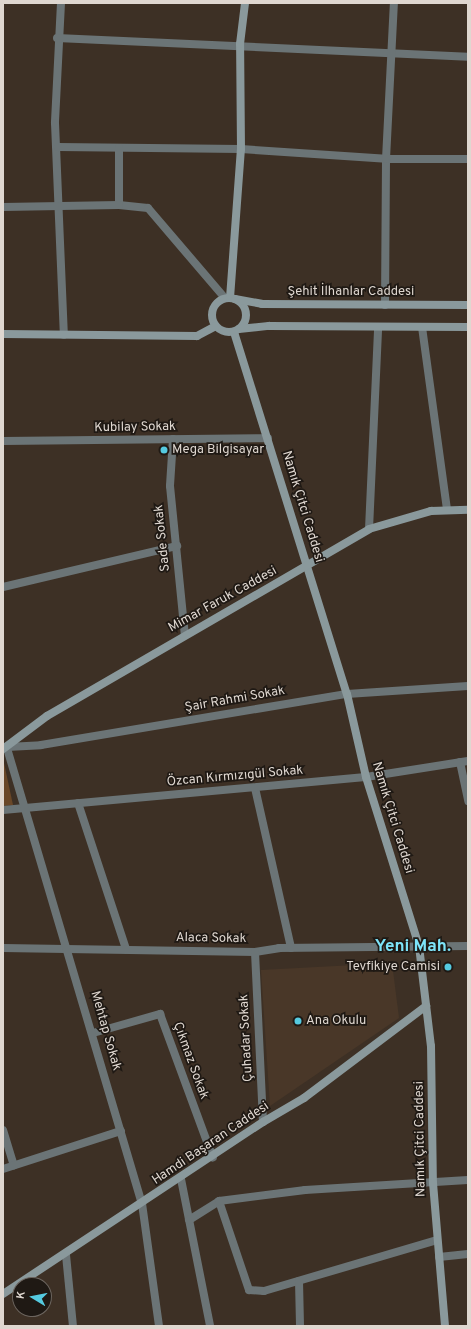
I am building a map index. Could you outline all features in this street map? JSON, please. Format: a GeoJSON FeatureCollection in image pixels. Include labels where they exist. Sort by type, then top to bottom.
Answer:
{"type":"FeatureCollection","features":[{"type":"Feature","properties":{"kind":"street"},"geometry":{"type":"LineString","coordinates":[[61,3],[57,38],[57,204],[64,335]]}},
{"type":"Feature","properties":{"kind":"street"},"geometry":{"type":"LineString","coordinates":[[230,298],[242,149],[240,44],[244,3]]}},
{"type":"Feature","properties":{"kind":"street"},"geometry":{"type":"LineString","coordinates":[[385,305],[386,159],[390,53],[394,3]]}},
{"type":"Feature","properties":{"kind":"street"},"geometry":{"type":"LineString","coordinates":[[57,38],[240,44],[468,56]]}},
{"type":"Feature","properties":{"kind":"street"},"geometry":{"type":"LineString","coordinates":[[58,147],[242,149],[386,159],[468,159]]}},
{"type":"Feature","properties":{"kind":"street"},"geometry":{"type":"LineString","coordinates":[[119,148],[119,205]]}},
{"type":"Feature","properties":{"kind":"street"},"geometry":{"type":"LineString","coordinates":[[3,208],[57,204],[119,205],[148,208],[230,298],[246,312],[245,322],[237,331]]}},
{"type":"Feature","properties":{"kind":"street"},"geometry":{"type":"LineString","coordinates":[[230,298],[217,303],[212,312],[216,326],[224,332],[378,327],[468,327]]}},
{"type":"Feature","properties":{"kind":"street","name":"Şehit İlhanlar Caddesi"},"geometry":{"type":"LineString","coordinates":[[230,298],[262,304],[468,305]]}},
{"type":"Feature","properties":{"kind":"street"},"geometry":{"type":"LineString","coordinates":[[3,334],[197,336],[216,326]]}},
{"type":"Feature","properties":{"kind":"street"},"geometry":{"type":"LineString","coordinates":[[369,529],[378,327]]}},
{"type":"Feature","properties":{"kind":"street"},"geometry":{"type":"LineString","coordinates":[[422,327],[447,509]]}},
{"type":"Feature","properties":{"kind":"street","name":"Namık Çitci Caddesi"},"geometry":{"type":"LineString","coordinates":[[237,331],[346,694],[366,777],[419,946],[431,1046],[433,1183],[445,1326]]}},
{"type":"Feature","properties":{"kind":"street","name":"Kubilay Sokak"},"geometry":{"type":"LineString","coordinates":[[3,441],[268,438]]}},
{"type":"Feature","properties":{"kind":"street","name":"Sade Sokak"},"geometry":{"type":"LineString","coordinates":[[173,439],[170,486],[185,635]]}},
{"type":"Feature","properties":{"kind":"street","name":"Mimar Faruk Caddesi"},"geometry":{"type":"LineString","coordinates":[[5,748],[47,716],[185,635],[308,567],[369,529],[447,509],[468,510]]}},
{"type":"Feature","properties":{"kind":"street"},"geometry":{"type":"LineString","coordinates":[[3,587],[177,546]]}},
{"type":"Feature","properties":{"kind":"street","name":"Şair Rahmi Sokak"},"geometry":{"type":"LineString","coordinates":[[5,748],[41,745],[346,694],[468,686]]}},
{"type":"Feature","properties":{"kind":"street","name":"Mehtap Sokak"},"geometry":{"type":"LineString","coordinates":[[5,748],[26,808],[142,1204],[159,1326]]}},
{"type":"Feature","properties":{"kind":"street"},"geometry":{"type":"LineString","coordinates":[[464,761],[468,801]]}},
{"type":"Feature","properties":{"kind":"street","name":"Özcan Kırmızıgül Sokak"},"geometry":{"type":"LineString","coordinates":[[3,810],[366,777],[464,761]]}},
{"type":"Feature","properties":{"kind":"street"},"geometry":{"type":"LineString","coordinates":[[255,788],[291,948]]}},
{"type":"Feature","properties":{"kind":"street"},"geometry":{"type":"LineString","coordinates":[[78,804],[126,949]]}},
{"type":"Feature","properties":{"kind":"street","name":"Alaca Sokak"},"geometry":{"type":"LineString","coordinates":[[3,948],[255,952],[291,948],[468,946]]}},
{"type":"Feature","properties":{"kind":"street","name":"Çuhadar Sokak"},"geometry":{"type":"LineString","coordinates":[[255,952],[263,1122]]}},
{"type":"Feature","properties":{"kind":"street","name":"Hamdi Başaran Caddesi"},"geometry":{"type":"LineString","coordinates":[[3,1294],[66,1255],[213,1158],[263,1122],[304,1098],[426,1006]]}},
{"type":"Feature","properties":{"kind":"street","name":"Çıkmaz Sokak"},"geometry":{"type":"LineString","coordinates":[[93,1033],[160,1014],[213,1158]]}},
{"type":"Feature","properties":{"kind":"street"},"geometry":{"type":"LineString","coordinates":[[3,1130],[14,1165]]}},
{"type":"Feature","properties":{"kind":"street"},"geometry":{"type":"LineString","coordinates":[[3,1169],[121,1132]]}},
{"type":"Feature","properties":{"kind":"street"},"geometry":{"type":"LineString","coordinates":[[181,1179],[210,1326]]}},
{"type":"Feature","properties":{"kind":"street"},"geometry":{"type":"LineString","coordinates":[[189,1220],[219,1201],[305,1190],[468,1180]]}},
{"type":"Feature","properties":{"kind":"street"},"geometry":{"type":"LineString","coordinates":[[219,1201],[249,1290],[264,1291],[438,1240]]}},
{"type":"Feature","properties":{"kind":"street"},"geometry":{"type":"LineString","coordinates":[[439,1257],[468,1254]]}},
{"type":"Feature","properties":{"kind":"street"},"geometry":{"type":"LineString","coordinates":[[66,1255],[73,1326]]}},
{"type":"Feature","properties":{"kind":"street"},"geometry":{"type":"LineString","coordinates":[[299,1281],[300,1326]]}},
{"type":"Feature","properties":{"kind":"shaded area"},"geometry":{"type":"Polygon","coordinates":[[[4,763],[13,805],[3,806],[3,764],[4,763]]]}},
{"type":"Feature","properties":{"kind":"shaded area"},"geometry":{"type":"Polygon","coordinates":[[[392,963],[399,1018],[270,1106],[261,970],[392,963]]]}},
{"type":"Feature","properties":{"kind":"place","name":"Mega Bilgisayar"},"geometry":{"type":"Point","coordinates":[164,450]}},
{"type":"Feature","properties":{"kind":"place","name":"Tevfikiye Camisi"},"geometry":{"type":"Point","coordinates":[448,967]}},
{"type":"Feature","properties":{"kind":"place","name":"Ana Okulu"},"geometry":{"type":"Point","coordinates":[298,1021]}},
{"type":"Feature","properties":{"kind":"district","name":"Yeni Mah."},"geometry":{"type":"Point","coordinates":[413,948]}}]}
